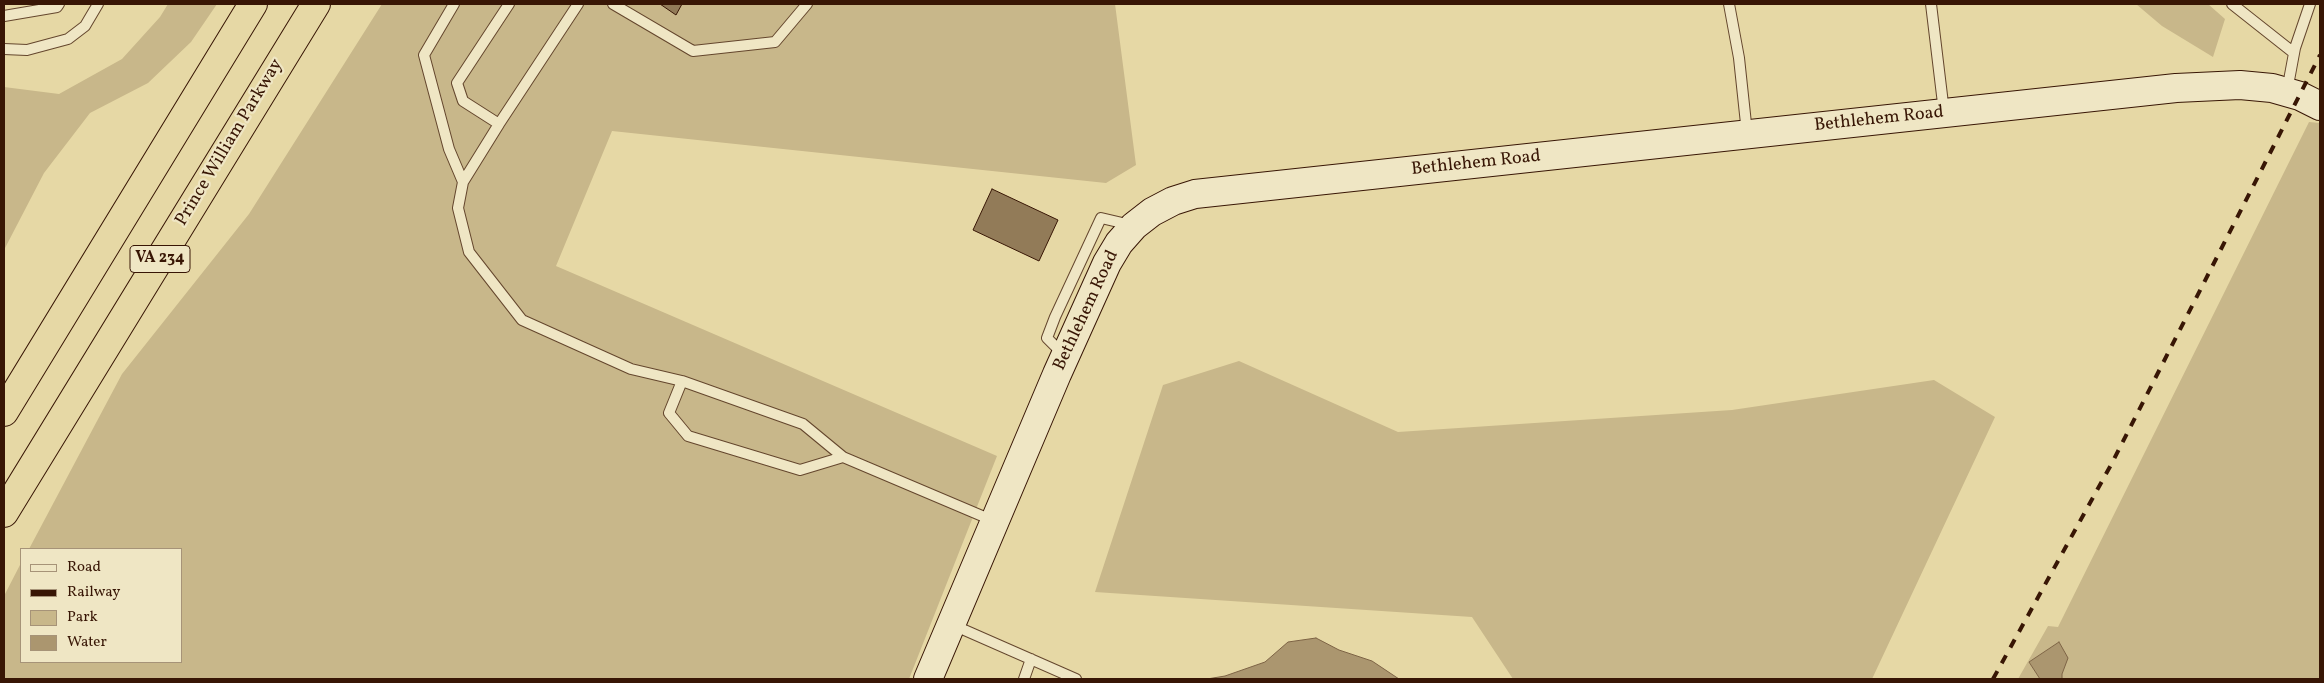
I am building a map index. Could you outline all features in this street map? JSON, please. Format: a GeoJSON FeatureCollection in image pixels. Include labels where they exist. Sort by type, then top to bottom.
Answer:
{"type":"FeatureCollection","features":[{"type":"Feature","properties":{"kind":"highway","name":"VA 234"},"geometry":{"type":"LineString","coordinates":[[4,412],[253,4]]}},
{"type":"Feature","properties":{"kind":"highway","name":"Prince William Parkway"},"geometry":{"type":"LineString","coordinates":[[4,513],[316,4]]}},
{"type":"Feature","properties":{"kind":"street","name":"Bethlehem Road"},"geometry":{"type":"LineString","coordinates":[[928,679],[1065,356],[1107,263],[1119,243],[1134,226],[1152,212],[1173,201],[1195,194],[2176,88],[2240,85],[2287,92],[2320,106]]}},
{"type":"Feature","properties":{"kind":"lane"},"geometry":{"type":"LineString","coordinates":[[4,16],[57,7],[59,4]]}},
{"type":"Feature","properties":{"kind":"lane"},"geometry":{"type":"LineString","coordinates":[[4,49],[27,50],[68,39],[85,26],[98,4]]}},
{"type":"Feature","properties":{"kind":"lane"},"geometry":{"type":"LineString","coordinates":[[454,4],[424,55],[449,149],[463,182]]}},
{"type":"Feature","properties":{"kind":"lane"},"geometry":{"type":"LineString","coordinates":[[498,124],[464,101],[457,83],[509,4]]}},
{"type":"Feature","properties":{"kind":"lane"},"geometry":{"type":"LineString","coordinates":[[578,4],[498,124],[463,182],[458,208],[469,252],[522,320],[630,370],[682,381],[803,424],[843,457],[994,522]]}},
{"type":"Feature","properties":{"kind":"lane"},"geometry":{"type":"LineString","coordinates":[[613,4],[692,51],[775,42],[807,4]]}},
{"type":"Feature","properties":{"kind":"lane"},"geometry":{"type":"LineString","coordinates":[[1729,4],[1739,58],[1747,134]]}},
{"type":"Feature","properties":{"kind":"lane"},"geometry":{"type":"LineString","coordinates":[[1931,4],[1944,113]]}},
{"type":"Feature","properties":{"kind":"lane"},"geometry":{"type":"LineString","coordinates":[[2232,4],[2294,53]]}},
{"type":"Feature","properties":{"kind":"lane"},"geometry":{"type":"LineString","coordinates":[[2287,92],[2294,53],[2310,4]]}},
{"type":"Feature","properties":{"kind":"lane"},"geometry":{"type":"LineString","coordinates":[[682,381],[669,413],[688,436],[800,470],[843,457]]}},
{"type":"Feature","properties":{"kind":"lane"},"geometry":{"type":"LineString","coordinates":[[951,624],[1076,679]]}},
{"type":"Feature","properties":{"kind":"lane"},"geometry":{"type":"LineString","coordinates":[[1024,679],[1030,659]]}},
{"type":"Feature","properties":{"kind":"green space"},"geometry":{"type":"Polygon","coordinates":[[[168,4],[217,4],[191,42],[148,83],[90,113],[44,173],[4,250],[4,87],[59,94],[122,59],[160,17],[168,4]]]}},
{"type":"Feature","properties":{"kind":"green space"},"geometry":{"type":"Polygon","coordinates":[[[382,4],[1115,4],[1136,165],[1106,183],[612,131],[556,266],[997,456],[909,679],[4,679],[4,596],[20,565],[20,663],[182,663],[182,548],[30,548],[122,374],[249,214],[382,4]]]}},
{"type":"Feature","properties":{"kind":"green space"},"geometry":{"type":"Polygon","coordinates":[[[2136,4],[2208,4],[2225,19],[2213,57],[2162,26],[2136,4]]]}},
{"type":"Feature","properties":{"kind":"green space"},"geometry":{"type":"Polygon","coordinates":[[[2309,122],[2320,123],[2320,679],[2062,679],[2067,658],[2059,642],[2029,662],[2040,679],[2018,679],[2048,626],[2058,627],[2309,122]]]}},
{"type":"Feature","properties":{"kind":"green space"},"geometry":{"type":"Polygon","coordinates":[[[1239,361],[1398,432],[1732,410],[1934,380],[1995,417],[1872,679],[1513,679],[1472,617],[1095,592],[1163,385],[1239,361]]]}},
{"type":"Feature","properties":{"kind":"water"},"geometry":{"type":"Polygon","coordinates":[[[1316,638],[1339,650],[1372,661],[1399,679],[1207,679],[1225,676],[1265,662],[1288,642],[1316,638]]]}},
{"type":"Feature","properties":{"kind":"water"},"geometry":{"type":"Polygon","coordinates":[[[2059,642],[2068,658],[2062,679],[2040,679],[2029,662],[2059,642]]]}},
{"type":"Feature","properties":{"kind":"building"},"geometry":{"type":"Polygon","coordinates":[[[660,4],[682,4],[676,15],[660,4]]]}},
{"type":"Feature","properties":{"kind":"building"},"geometry":{"type":"Polygon","coordinates":[[[992,189],[1058,220],[1039,261],[973,230],[992,189]]]}},
{"type":"Feature","properties":{"kind":"railway"},"geometry":{"type":"LineString","coordinates":[[1993,679],[2112,463],[2320,55]]}}]}
